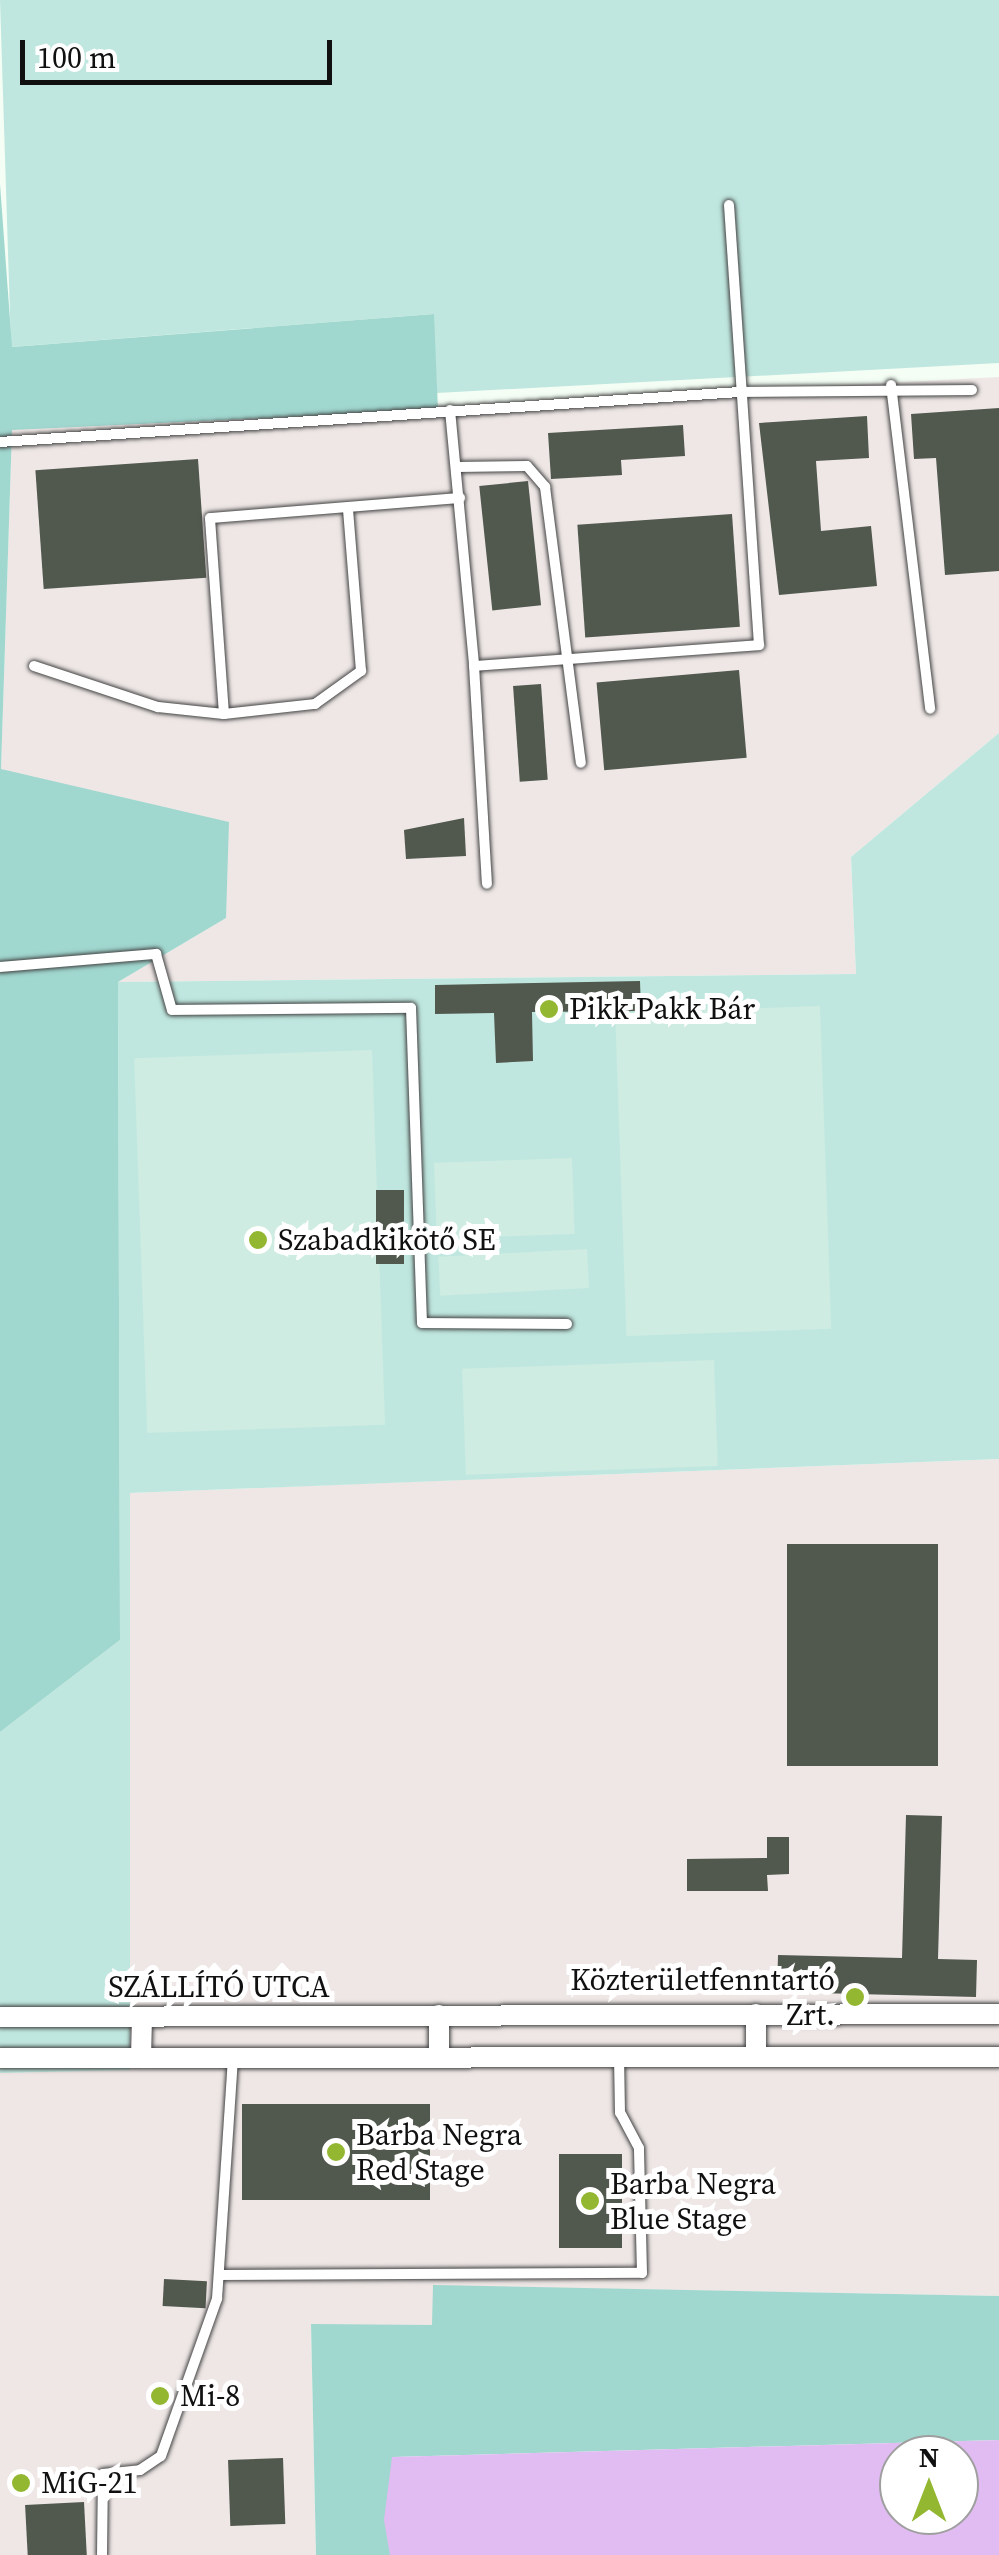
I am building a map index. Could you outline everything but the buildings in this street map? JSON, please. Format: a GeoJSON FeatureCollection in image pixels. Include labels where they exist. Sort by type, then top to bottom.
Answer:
{"type":"FeatureCollection","features":[{"type":"Feature","properties":{"kind":"street"},"geometry":{"type":"LineString","coordinates":[[756,2014],[756,2056]]}},
{"type":"Feature","properties":{"kind":"street","name":"SZÁLLÍTÓ UTCA"},"geometry":{"type":"LineString","coordinates":[[0,2017],[999,2014]]}},
{"type":"Feature","properties":{"kind":"street"},"geometry":{"type":"LineString","coordinates":[[439,2015],[439,2058]]}},
{"type":"Feature","properties":{"kind":"street"},"geometry":{"type":"LineString","coordinates":[[141,2058],[142,2018]]}},
{"type":"Feature","properties":{"kind":"street"},"geometry":{"type":"LineString","coordinates":[[0,2058],[999,2057]]}},
{"type":"Feature","properties":{"kind":"lane"},"geometry":{"type":"LineString","coordinates":[[474,666],[760,645],[729,205]]}},
{"type":"Feature","properties":{"kind":"lane"},"geometry":{"type":"LineString","coordinates":[[892,385],[930,709]]}},
{"type":"Feature","properties":{"kind":"lane"},"geometry":{"type":"LineString","coordinates":[[0,442],[740,392],[892,385],[972,390]]}},
{"type":"Feature","properties":{"kind":"lane"},"geometry":{"type":"LineString","coordinates":[[450,410],[474,666],[487,884]]}},
{"type":"Feature","properties":{"kind":"lane"},"geometry":{"type":"LineString","coordinates":[[457,467],[527,466],[546,487],[582,763]]}},
{"type":"Feature","properties":{"kind":"lane"},"geometry":{"type":"LineString","coordinates":[[224,714],[210,518],[460,498]]}},
{"type":"Feature","properties":{"kind":"lane"},"geometry":{"type":"LineString","coordinates":[[34,666],[158,707],[224,714],[315,704],[361,671],[348,509]]}},
{"type":"Feature","properties":{"kind":"lane"},"geometry":{"type":"LineString","coordinates":[[0,967],[156,954],[172,1010],[412,1008],[422,1323],[566,1324]]}},
{"type":"Feature","properties":{"kind":"lane"},"geometry":{"type":"LineString","coordinates":[[223,2276],[642,2273],[639,2148],[620,2114],[619,2057]]}},
{"type":"Feature","properties":{"kind":"lane"},"geometry":{"type":"LineString","coordinates":[[102,2555],[102,2474],[140,2470],[161,2456],[223,2276],[234,2058]]}},
{"type":"Feature","properties":{"kind":"shaded area"},"geometry":{"type":"Polygon","coordinates":[[[0,0],[999,0],[999,363],[437,393],[433,314],[11,347],[0,0]]]}},
{"type":"Feature","properties":{"kind":"shaded area"},"geometry":{"type":"Polygon","coordinates":[[[0,184],[12,347],[434,314],[438,410],[12,430],[1,769],[229,822],[226,918],[118,982],[120,1640],[0,1732],[0,184]]]}},
{"type":"Feature","properties":{"kind":"shaded area"},"geometry":{"type":"Polygon","coordinates":[[[999,377],[999,733],[851,857],[856,974],[118,982],[226,918],[1,769],[12,429],[999,377]]]}},
{"type":"Feature","properties":{"kind":"shaded area"},"geometry":{"type":"Polygon","coordinates":[[[999,733],[999,1459],[130,1493],[130,2070],[0,2073],[0,1732],[120,1640],[118,982],[856,974],[851,857],[999,733]]]}},
{"type":"Feature","properties":{"kind":"shaded area"},"geometry":{"type":"Polygon","coordinates":[[[820,1006],[831,1329],[626,1336],[615,1013],[820,1006]]]}},
{"type":"Feature","properties":{"kind":"shaded area","name":"Szabadkikötő SE"},"geometry":{"type":"Polygon","coordinates":[[[372,1050],[385,1425],[147,1433],[134,1058],[372,1050]]]}},
{"type":"Feature","properties":{"kind":"shaded area"},"geometry":{"type":"Polygon","coordinates":[[[572,1158],[575,1234],[437,1239],[434,1163],[572,1158]]]}},
{"type":"Feature","properties":{"kind":"shaded area"},"geometry":{"type":"Polygon","coordinates":[[[587,1249],[589,1288],[440,1296],[438,1257],[587,1249]]]}},
{"type":"Feature","properties":{"kind":"shaded area"},"geometry":{"type":"Polygon","coordinates":[[[714,1360],[718,1466],[466,1475],[462,1369],[714,1360]]]}},
{"type":"Feature","properties":{"kind":"shaded area"},"geometry":{"type":"Polygon","coordinates":[[[999,1459],[999,2296],[433,2286],[433,2325],[311,2325],[316,2555],[0,2555],[0,2073],[130,2070],[129,1493],[999,1459]]]}},
{"type":"Feature","properties":{"kind":"shaded area"},"geometry":{"type":"Polygon","coordinates":[[[433,2285],[999,2296],[999,2440],[979,2441],[979,2435],[879,2435],[879,2443],[393,2457],[390,2555],[316,2555],[311,2324],[432,2325],[433,2285]]]}},
{"type":"Feature","properties":{"kind":"shaded area"},"geometry":{"type":"Polygon","coordinates":[[[999,2440],[999,2555],[390,2555],[384,2520],[392,2457],[879,2443],[879,2535],[979,2535],[979,2441],[999,2440]]]}},
{"type":"Feature","properties":{"kind":"place","name":"Pikk Pakk Bár"},"geometry":{"type":"Point","coordinates":[549,1009]}},
{"type":"Feature","properties":{"kind":"place","name":"Szabadkikötő SE"},"geometry":{"type":"Point","coordinates":[258,1240]}},
{"type":"Feature","properties":{"kind":"place","name":"Közterületfenntartó Zrt."},"geometry":{"type":"Point","coordinates":[855,1997]}},
{"type":"Feature","properties":{"kind":"place","name":"Barba Negra Red Stage"},"geometry":{"type":"Point","coordinates":[336,2152]}},
{"type":"Feature","properties":{"kind":"place","name":"Barba Negra Blue Stage"},"geometry":{"type":"Point","coordinates":[590,2201]}},
{"type":"Feature","properties":{"kind":"place","name":"Mi-8"},"geometry":{"type":"Point","coordinates":[160,2396]}},
{"type":"Feature","properties":{"kind":"place","name":"MiG-21"},"geometry":{"type":"Point","coordinates":[21,2483]}}]}
